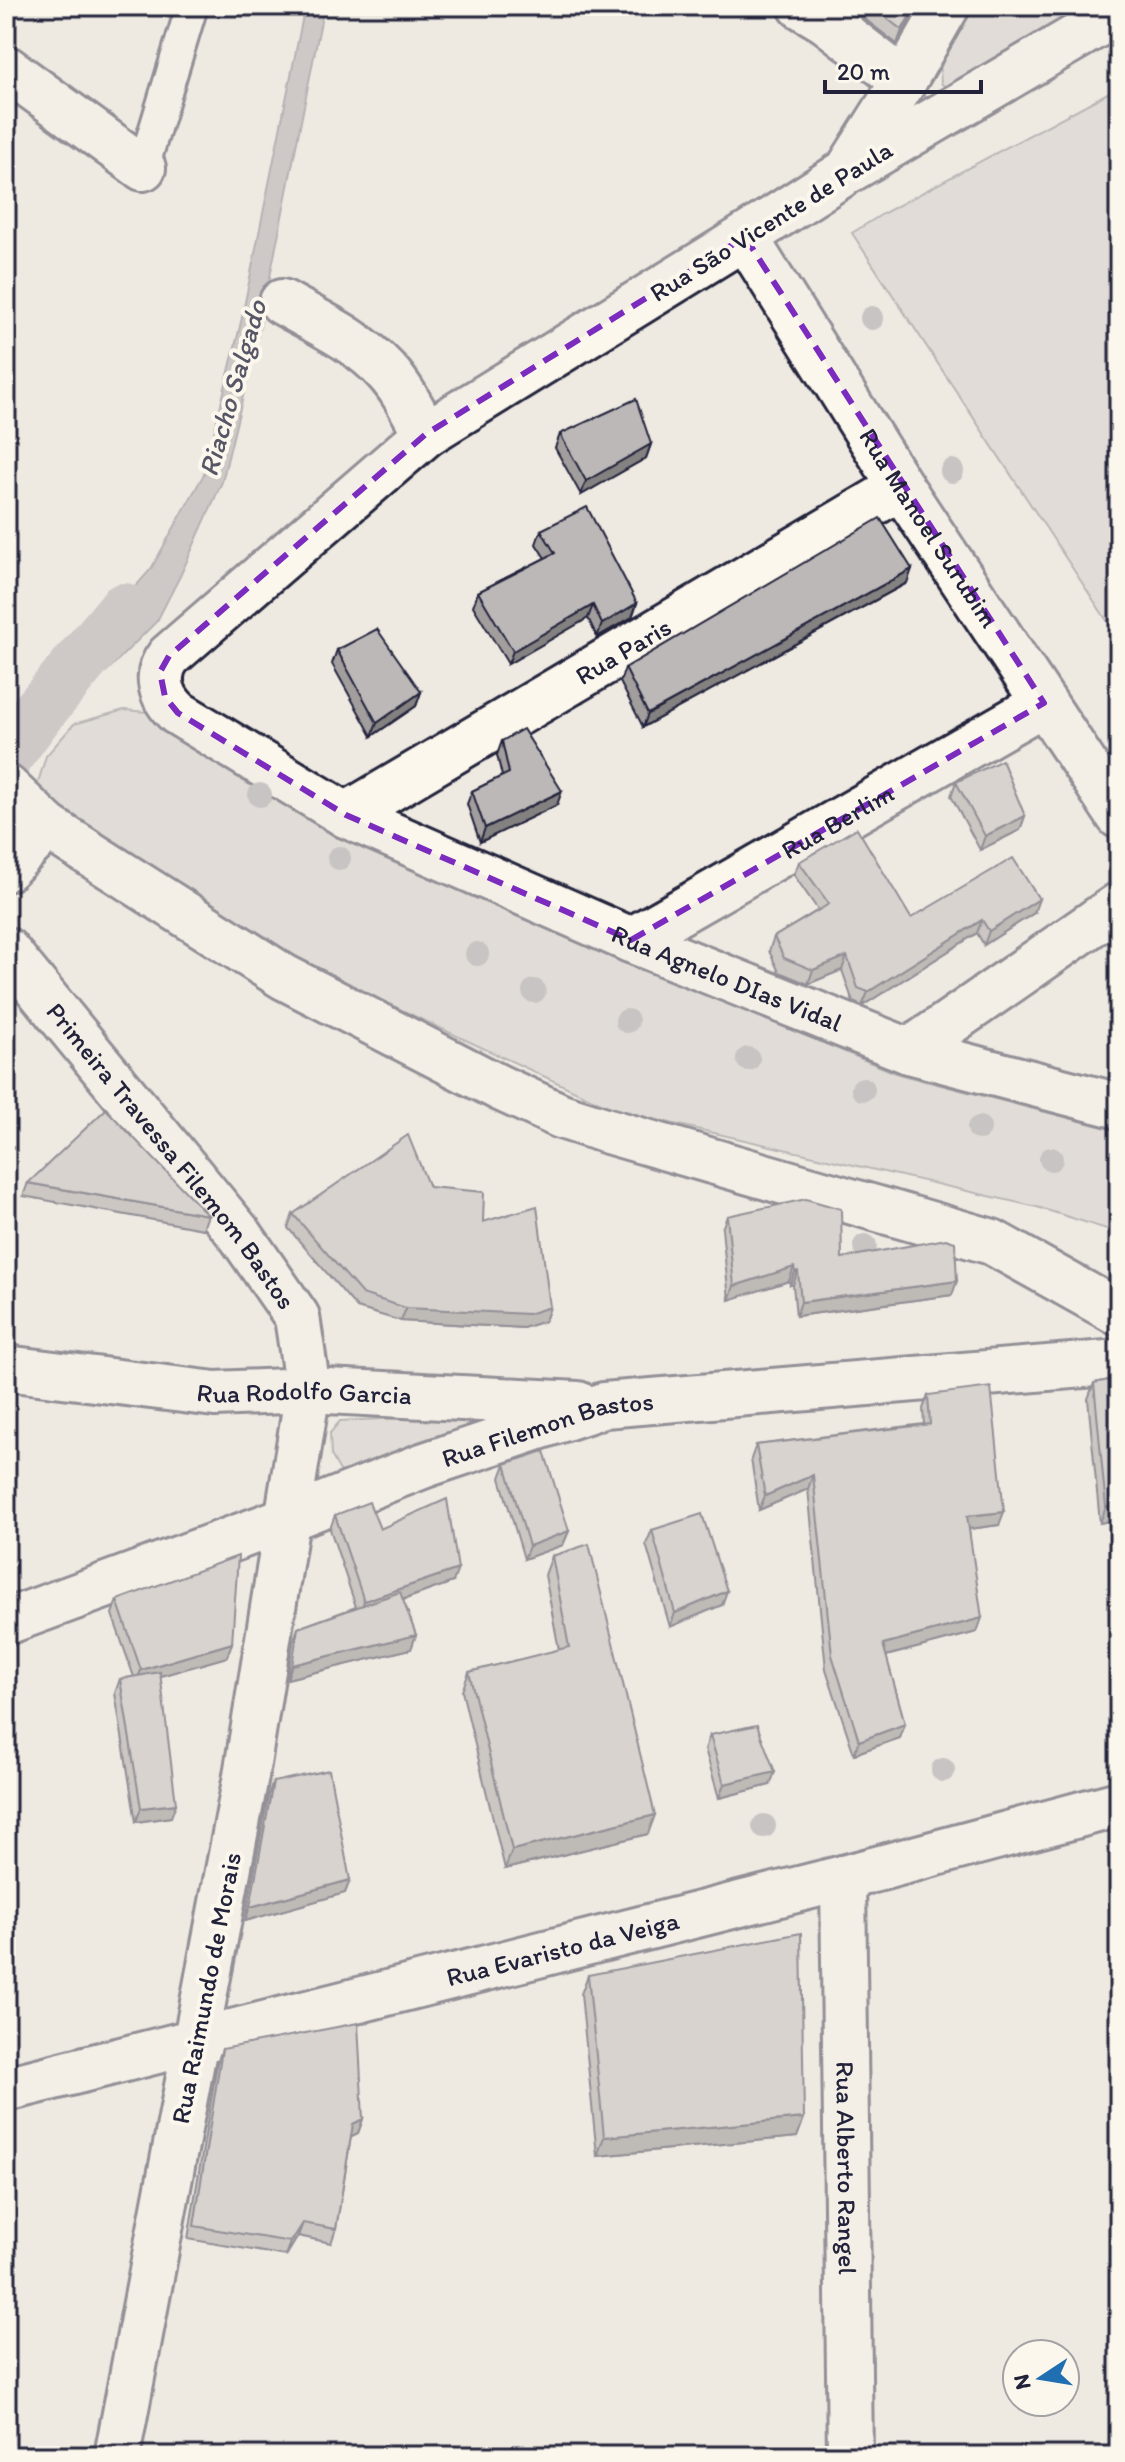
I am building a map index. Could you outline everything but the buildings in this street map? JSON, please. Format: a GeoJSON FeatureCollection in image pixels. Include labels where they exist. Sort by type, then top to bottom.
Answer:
{"type":"FeatureCollection","features":[{"type":"Feature","properties":{"kind":"street"},"geometry":{"type":"LineString","coordinates":[[801,6],[826,21],[904,81]]}},
{"type":"Feature","properties":{"kind":"street"},"geometry":{"type":"LineString","coordinates":[[846,172],[947,6]]}},
{"type":"Feature","properties":{"kind":"street","name":"Rua São Vicente de Paula"},"geometry":{"type":"LineString","coordinates":[[346,815],[178,713],[165,697],[160,672],[169,656],[426,434],[846,172],[1119,12]]}},
{"type":"Feature","properties":{"kind":"street"},"geometry":{"type":"LineString","coordinates":[[6,68],[143,168]]}},
{"type":"Feature","properties":{"kind":"street","name":"Rua Manoel Surubim"},"geometry":{"type":"LineString","coordinates":[[745,237],[901,487],[1119,816]]}},
{"type":"Feature","properties":{"kind":"street"},"geometry":{"type":"LineString","coordinates":[[282,302],[345,337],[385,370],[426,434]]}},
{"type":"Feature","properties":{"kind":"street","name":"Rua Paris"},"geometry":{"type":"LineString","coordinates":[[346,815],[901,487]]}},
{"type":"Feature","properties":{"kind":"street","name":"Rua Berlim"},"geometry":{"type":"LineString","coordinates":[[631,940],[1044,703]]}},
{"type":"Feature","properties":{"kind":"street"},"geometry":{"type":"LineString","coordinates":[[6,869],[24,804],[284,977],[512,1094],[561,1116],[608,1131],[992,1242],[1119,1313]]}},
{"type":"Feature","properties":{"kind":"street","name":"Rua Agnelo DIas Vidal"},"geometry":{"type":"LineString","coordinates":[[346,815],[631,940],[909,1051],[1119,1106]]}},
{"type":"Feature","properties":{"kind":"street"},"geometry":{"type":"LineString","coordinates":[[909,1051],[1119,905]]}},
{"type":"Feature","properties":{"kind":"street","name":"Primeira Travessa Filemom Bastos"},"geometry":{"type":"LineString","coordinates":[[6,950],[241,1236],[297,1317],[308,1390],[287,1519]]}},
{"type":"Feature","properties":{"kind":"street","name":"Rua Filemon Bastos"},"geometry":{"type":"LineString","coordinates":[[6,1622],[425,1465],[604,1405],[1119,1362]]}},
{"type":"Feature","properties":{"kind":"street","name":"Rua Rodolfo Garcia"},"geometry":{"type":"LineString","coordinates":[[6,1368],[215,1394],[308,1390],[604,1405]]}},
{"type":"Feature","properties":{"kind":"street","name":"Rua Raimundo de Morais"},"geometry":{"type":"LineString","coordinates":[[117,2456],[246,1776],[287,1519]]}},
{"type":"Feature","properties":{"kind":"street","name":"Rua Evaristo da Veiga"},"geometry":{"type":"LineString","coordinates":[[6,2089],[843,1878],[1119,1804]]}},
{"type":"Feature","properties":{"kind":"street","name":"Rua Alberto Rangel"},"geometry":{"type":"LineString","coordinates":[[843,1878],[850,2456]]}},
{"type":"Feature","properties":{"kind":"lane"},"geometry":{"type":"LineString","coordinates":[[143,168],[192,6]]}},
{"type":"Feature","properties":{"kind":"highlighted area"},"geometry":{"type":"Polygon","coordinates":[[[745,237],[1044,703],[631,940],[346,815],[178,713],[165,697],[160,672],[169,656],[426,434],[745,237]]]}},
{"type":"Feature","properties":{"kind":"shaded area"},"geometry":{"type":"Polygon","coordinates":[[[972,6],[1102,6],[950,92],[941,83],[940,69],[972,6]]]}},
{"type":"Feature","properties":{"kind":"shaded area"},"geometry":{"type":"Polygon","coordinates":[[[1119,87],[1119,639],[852,233],[1119,87]]]}},
{"type":"Feature","properties":{"kind":"shaded area"},"geometry":{"type":"Polygon","coordinates":[[[124,710],[159,713],[616,957],[898,1074],[1119,1131],[1119,1233],[1037,1207],[618,1111],[288,957],[63,809],[37,786],[46,756],[74,724],[124,710]]]}},
{"type":"Feature","properties":{"kind":"shaded area"},"geometry":{"type":"Polygon","coordinates":[[[473,1417],[479,1424],[351,1475],[340,1471],[331,1455],[330,1433],[340,1421],[473,1417]]]}},
{"type":"Feature","properties":{"kind":"water"},"geometry":{"type":"Polygon","coordinates":[[[305,6],[324,6],[260,327],[222,482],[157,621],[96,682],[71,660],[151,569],[204,474],[241,322],[305,6]]]}},
{"type":"Feature","properties":{"kind":"waterway","name":"Riacho Salgado"},"geometry":{"type":"LineString","coordinates":[[6,756],[36,715],[124,610]]}}]}
